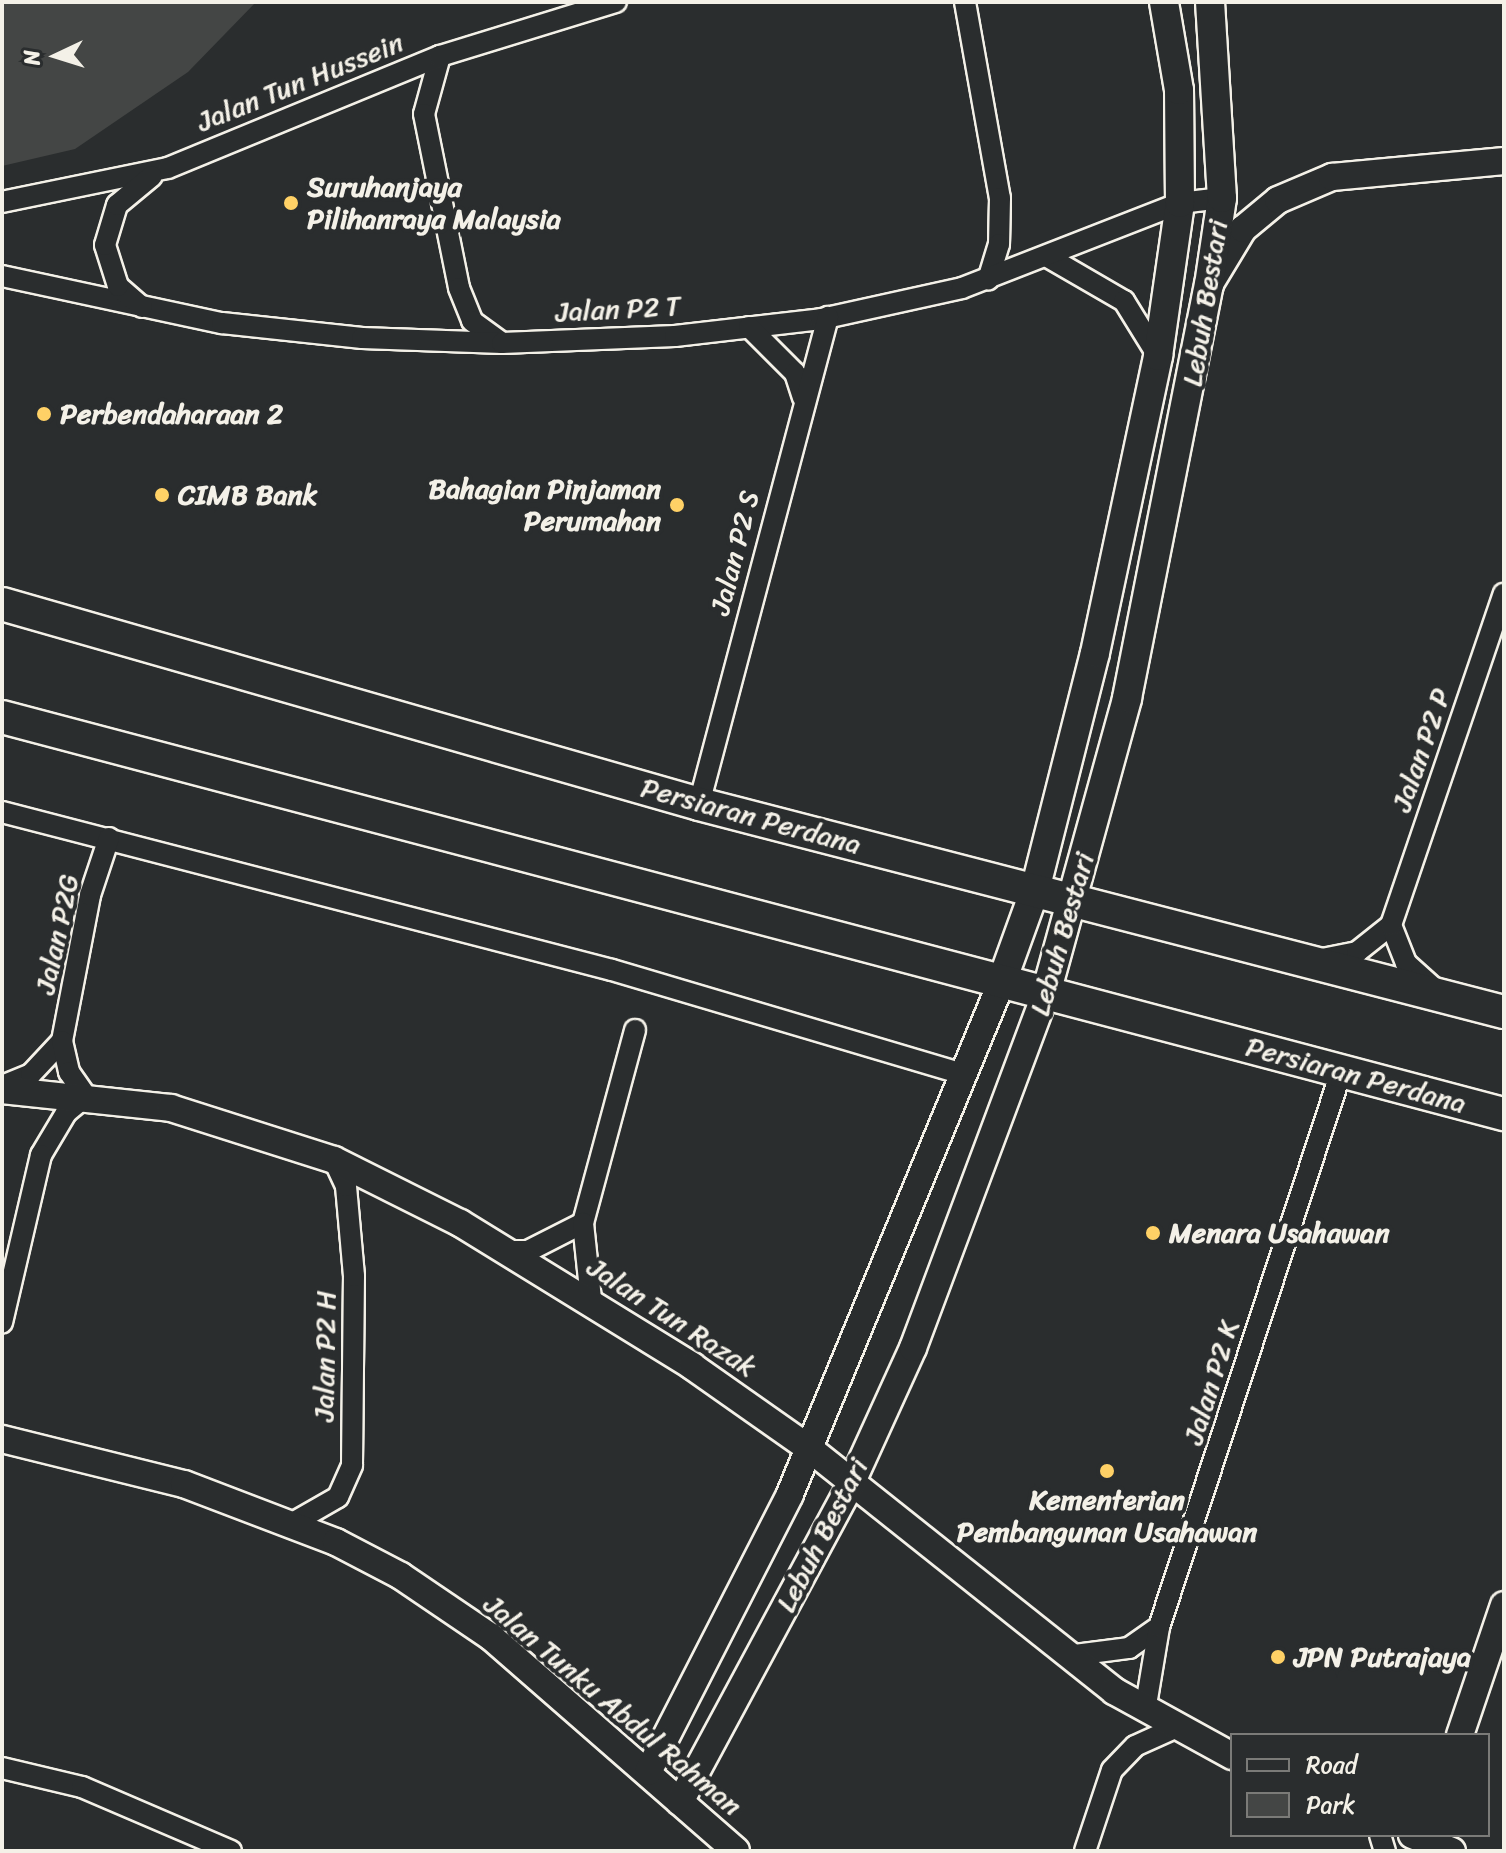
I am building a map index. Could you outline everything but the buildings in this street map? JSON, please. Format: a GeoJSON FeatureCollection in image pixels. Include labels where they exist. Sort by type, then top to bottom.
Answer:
{"type":"FeatureCollection","features":[{"type":"Feature","properties":{"kind":"main road","name":"Lebuh Bestari"},"geometry":{"type":"LineString","coordinates":[[1002,981],[1035,890],[1158,356],[1180,203],[1179,90],[1164,2]]}},
{"type":"Feature","properties":{"kind":"main road","name":"Lebuh Bestari"},"geometry":{"type":"LineString","coordinates":[[1046,993],[1074,900],[1143,626],[1209,285],[1222,198],[1218,64],[1210,2]]}},
{"type":"Feature","properties":{"kind":"main road"},"geometry":{"type":"LineString","coordinates":[[1218,64],[1232,2]]}},
{"type":"Feature","properties":{"kind":"main road","name":"Persiaran Perdana"},"geometry":{"type":"LineString","coordinates":[[2,604],[699,804],[1504,1012]]}},
{"type":"Feature","properties":{"kind":"main road","name":"Persiaran Perdana"},"geometry":{"type":"LineString","coordinates":[[2,717],[1504,1114]]}},
{"type":"Feature","properties":{"kind":"street","name":"Jalan Tun Hussein"},"geometry":{"type":"LineString","coordinates":[[2,202],[168,168],[440,56],[616,2]]}},
{"type":"Feature","properties":{"kind":"street"},"geometry":{"type":"LineString","coordinates":[[965,2],[1000,198],[988,279]]}},
{"type":"Feature","properties":{"kind":"street"},"geometry":{"type":"LineString","coordinates":[[440,56],[424,114],[456,274],[472,321],[502,343]]}},
{"type":"Feature","properties":{"kind":"street"},"geometry":{"type":"LineString","coordinates":[[1209,285],[1243,229],[1278,200],[1332,177],[1465,160],[1504,161]]}},
{"type":"Feature","properties":{"kind":"street"},"geometry":{"type":"LineString","coordinates":[[149,310],[118,286],[105,245],[117,205],[168,168]]}},
{"type":"Feature","properties":{"kind":"street","name":"Jalan P2 T"},"geometry":{"type":"LineString","coordinates":[[2,276],[149,310],[362,338],[502,343],[749,327],[828,317],[988,279],[1180,203],[1222,198]]}},
{"type":"Feature","properties":{"kind":"street"},"geometry":{"type":"LineString","coordinates":[[1048,257],[1124,301],[1158,356]]}},
{"type":"Feature","properties":{"kind":"street","name":"Jalan P2 S"},"geometry":{"type":"LineString","coordinates":[[699,804],[803,398],[828,317]]}},
{"type":"Feature","properties":{"kind":"street"},"geometry":{"type":"LineString","coordinates":[[749,327],[795,373],[803,398]]}},
{"type":"Feature","properties":{"kind":"street","name":"Jalan P2 P"},"geometry":{"type":"LineString","coordinates":[[1391,925],[1504,594]]}},
{"type":"Feature","properties":{"kind":"street"},"geometry":{"type":"LineString","coordinates":[[2,812],[612,970],[964,1074]]}},
{"type":"Feature","properties":{"kind":"street","name":"Jalan P2G"},"geometry":{"type":"LineString","coordinates":[[62,1041],[90,895],[109,838]]}},
{"type":"Feature","properties":{"kind":"street"},"geometry":{"type":"LineString","coordinates":[[1310,962],[1357,952],[1391,925],[1406,963],[1443,996]]}},
{"type":"Feature","properties":{"kind":"street","name":"Lebuh Bestari"},"geometry":{"type":"LineString","coordinates":[[648,1772],[810,1449],[1002,981]]}},
{"type":"Feature","properties":{"kind":"street","name":"Lebuh Bestari"},"geometry":{"type":"LineString","coordinates":[[680,1802],[851,1484],[913,1348],[1046,993]]}},
{"type":"Feature","properties":{"kind":"street"},"geometry":{"type":"LineString","coordinates":[[591,1299],[583,1223],[635,1030]]}},
{"type":"Feature","properties":{"kind":"street"},"geometry":{"type":"LineString","coordinates":[[2,1088],[31,1074],[62,1041]]}},
{"type":"Feature","properties":{"kind":"street"},"geometry":{"type":"LineString","coordinates":[[2,1323],[41,1155],[66,1113],[86,1096],[69,1072],[62,1041]]}},
{"type":"Feature","properties":{"kind":"street","name":"Jalan P2 K"},"geometry":{"type":"LineString","coordinates":[[1145,1711],[1159,1627],[1341,1072]]}},
{"type":"Feature","properties":{"kind":"street","name":"Jalan Tun Razak"},"geometry":{"type":"LineString","coordinates":[[2,1088],[171,1108],[334,1160],[508,1251],[591,1299],[810,1449],[1067,1656],[1145,1711],[1230,1755]]}},
{"type":"Feature","properties":{"kind":"street","name":"Jalan P2 H"},"geometry":{"type":"LineString","coordinates":[[291,1524],[338,1497],[352,1465],[354,1276],[346,1186],[334,1160]]}},
{"type":"Feature","properties":{"kind":"street"},"geometry":{"type":"LineString","coordinates":[[508,1251],[528,1251],[583,1223]]}},
{"type":"Feature","properties":{"kind":"street","name":"Jalan Tunku Abdul Rahman"},"geometry":{"type":"LineString","coordinates":[[2,1439],[184,1484],[291,1524],[401,1576],[491,1637],[736,1851]]}},
{"type":"Feature","properties":{"kind":"street"},"geometry":{"type":"LineString","coordinates":[[1461,1733],[1504,1605]]}},
{"type":"Feature","properties":{"kind":"street"},"geometry":{"type":"LineString","coordinates":[[1067,1656],[1129,1648],[1159,1627]]}},
{"type":"Feature","properties":{"kind":"street"},"geometry":{"type":"LineString","coordinates":[[1085,1851],[1112,1770],[1135,1746],[1175,1728]]}},
{"type":"Feature","properties":{"kind":"street"},"geometry":{"type":"LineString","coordinates":[[2,1768],[82,1787],[231,1851]]}},
{"type":"Feature","properties":{"kind":"street"},"geometry":{"type":"LineString","coordinates":[[1417,1837],[1452,1851]]}},
{"type":"Feature","properties":{"kind":"green space"},"geometry":{"type":"Polygon","coordinates":[[[2,2],[256,2],[188,72],[75,149],[2,166],[2,2]]]}},
{"type":"Feature","properties":{"kind":"place","name":"Suruhanjaya Pilihanraya Malaysia"},"geometry":{"type":"Point","coordinates":[291,203]}},
{"type":"Feature","properties":{"kind":"place","name":"Perbendaharaan 2"},"geometry":{"type":"Point","coordinates":[44,414]}},
{"type":"Feature","properties":{"kind":"place","name":"CIMB Bank"},"geometry":{"type":"Point","coordinates":[162,495]}},
{"type":"Feature","properties":{"kind":"place","name":"Bahagian Pinjaman Perumahan"},"geometry":{"type":"Point","coordinates":[677,505]}},
{"type":"Feature","properties":{"kind":"place","name":"Menara Usahawan"},"geometry":{"type":"Point","coordinates":[1153,1233]}},
{"type":"Feature","properties":{"kind":"place","name":"Kementerian Pembangunan Usahawan"},"geometry":{"type":"Point","coordinates":[1107,1471]}},
{"type":"Feature","properties":{"kind":"place","name":"JPN Putrajaya"},"geometry":{"type":"Point","coordinates":[1278,1657]}}]}
